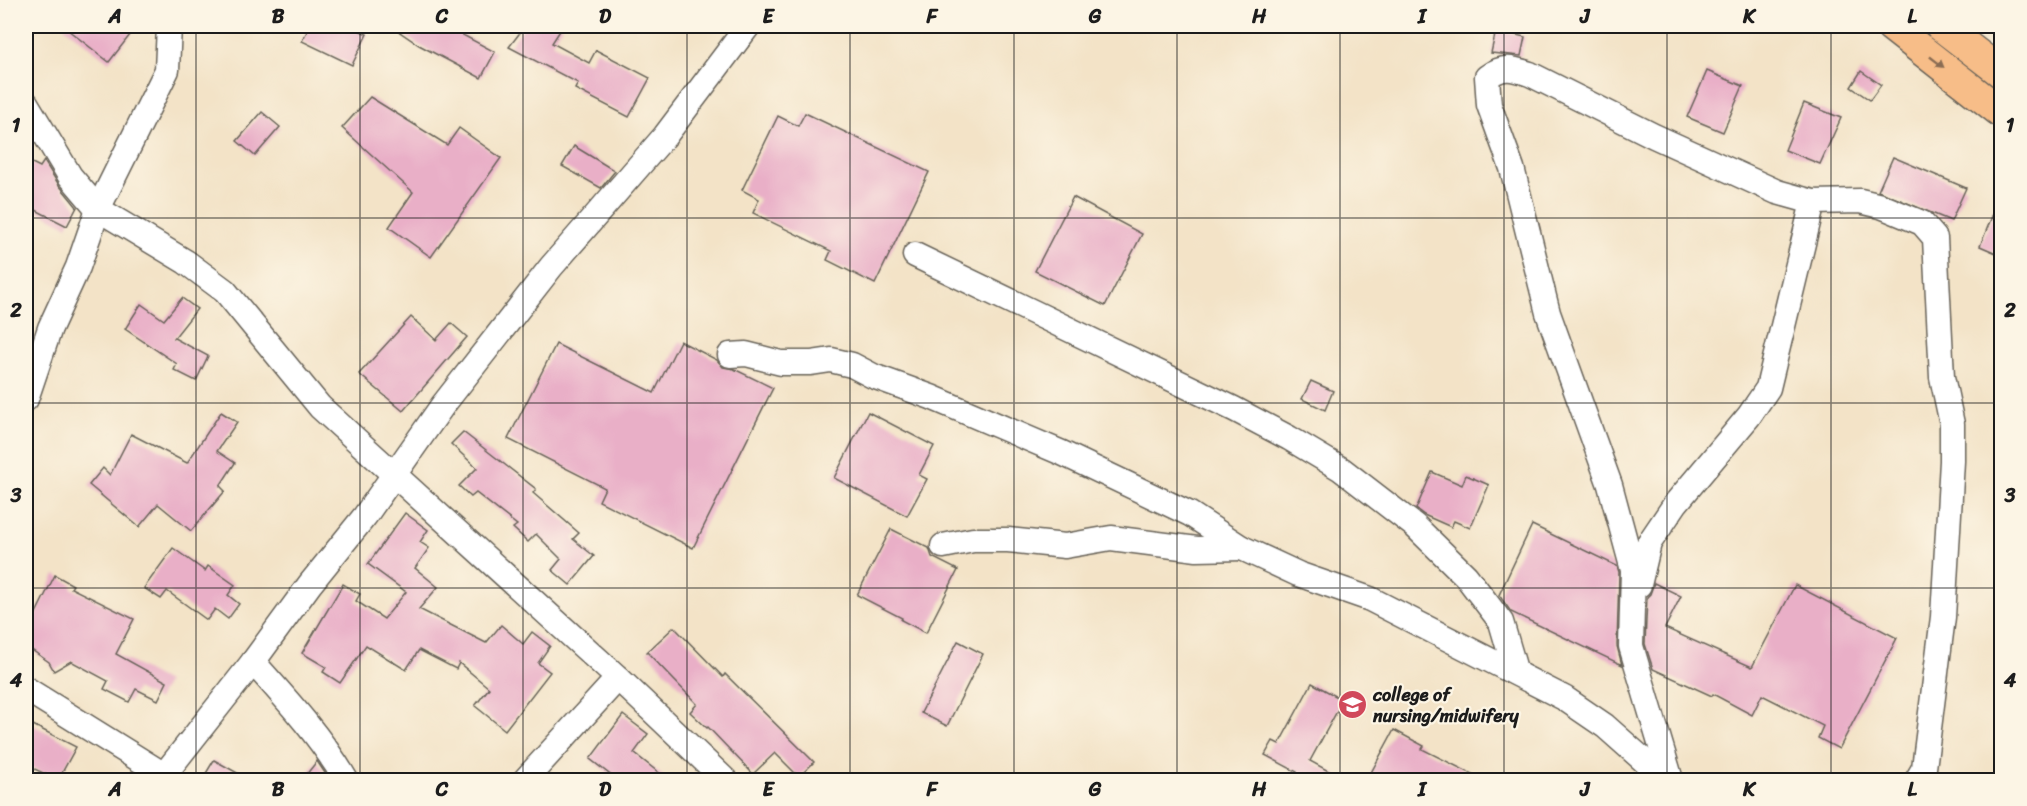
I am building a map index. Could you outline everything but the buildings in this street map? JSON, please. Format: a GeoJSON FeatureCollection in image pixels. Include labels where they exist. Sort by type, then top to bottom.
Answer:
{"type":"FeatureCollection","features":[{"type":"Feature","properties":{"kind":"main road"},"geometry":{"type":"LineString","coordinates":[[1890,26],[2001,113]]}},
{"type":"Feature","properties":{"kind":"main road"},"geometry":{"type":"LineString","coordinates":[[1941,26],[2001,73]]}},
{"type":"Feature","properties":{"kind":"street"},"geometry":{"type":"LineString","coordinates":[[26,399],[50,328],[78,267],[98,209],[168,70],[169,26]]}},
{"type":"Feature","properties":{"kind":"street"},"geometry":{"type":"LineString","coordinates":[[26,689],[162,778],[253,662],[309,584],[365,516],[443,405],[551,267],[664,136],[748,26]]}},
{"type":"Feature","properties":{"kind":"street"},"geometry":{"type":"LineString","coordinates":[[1671,780],[1631,646],[1633,570],[1610,485],[1548,313],[1512,168],[1490,105],[1487,77],[1498,69],[1513,69],[1530,74],[1654,136],[1777,192],[1813,202],[1860,201],[1881,206],[1922,223],[1935,238],[1942,377],[1952,424],[1952,461],[1943,617],[1924,768],[1917,780]]}},
{"type":"Feature","properties":{"kind":"street"},"geometry":{"type":"LineString","coordinates":[[26,103],[70,176],[98,209],[186,261],[225,291],[320,408],[618,678],[725,780]]}},
{"type":"Feature","properties":{"kind":"street"},"geometry":{"type":"LineString","coordinates":[[1633,607],[1649,543],[1676,503],[1749,416],[1768,388],[1813,202]]}},
{"type":"Feature","properties":{"kind":"street"},"geometry":{"type":"LineString","coordinates":[[915,255],[1290,438],[1341,470],[1415,526],[1466,576],[1501,622],[1516,673]]}},
{"type":"Feature","properties":{"kind":"street"},"geometry":{"type":"LineString","coordinates":[[730,354],[746,354],[781,363],[831,360],[852,365],[873,376],[931,397],[1062,453],[1190,514],[1242,548],[1298,574],[1370,599],[1564,698],[1605,726],[1666,780]]}},
{"type":"Feature","properties":{"kind":"street"},"geometry":{"type":"LineString","coordinates":[[943,546],[973,540],[1008,540],[1065,546],[1111,538],[1197,549],[1242,548]]}},
{"type":"Feature","properties":{"kind":"street"},"geometry":{"type":"LineString","coordinates":[[253,662],[311,728],[346,780]]}},
{"type":"Feature","properties":{"kind":"street"},"geometry":{"type":"LineString","coordinates":[[525,780],[618,678]]}},
{"type":"Feature","properties":{"kind":"place","name":"college of nursing/midwifery"},"geometry":{"type":"Point","coordinates":[1352,705]}}]}
